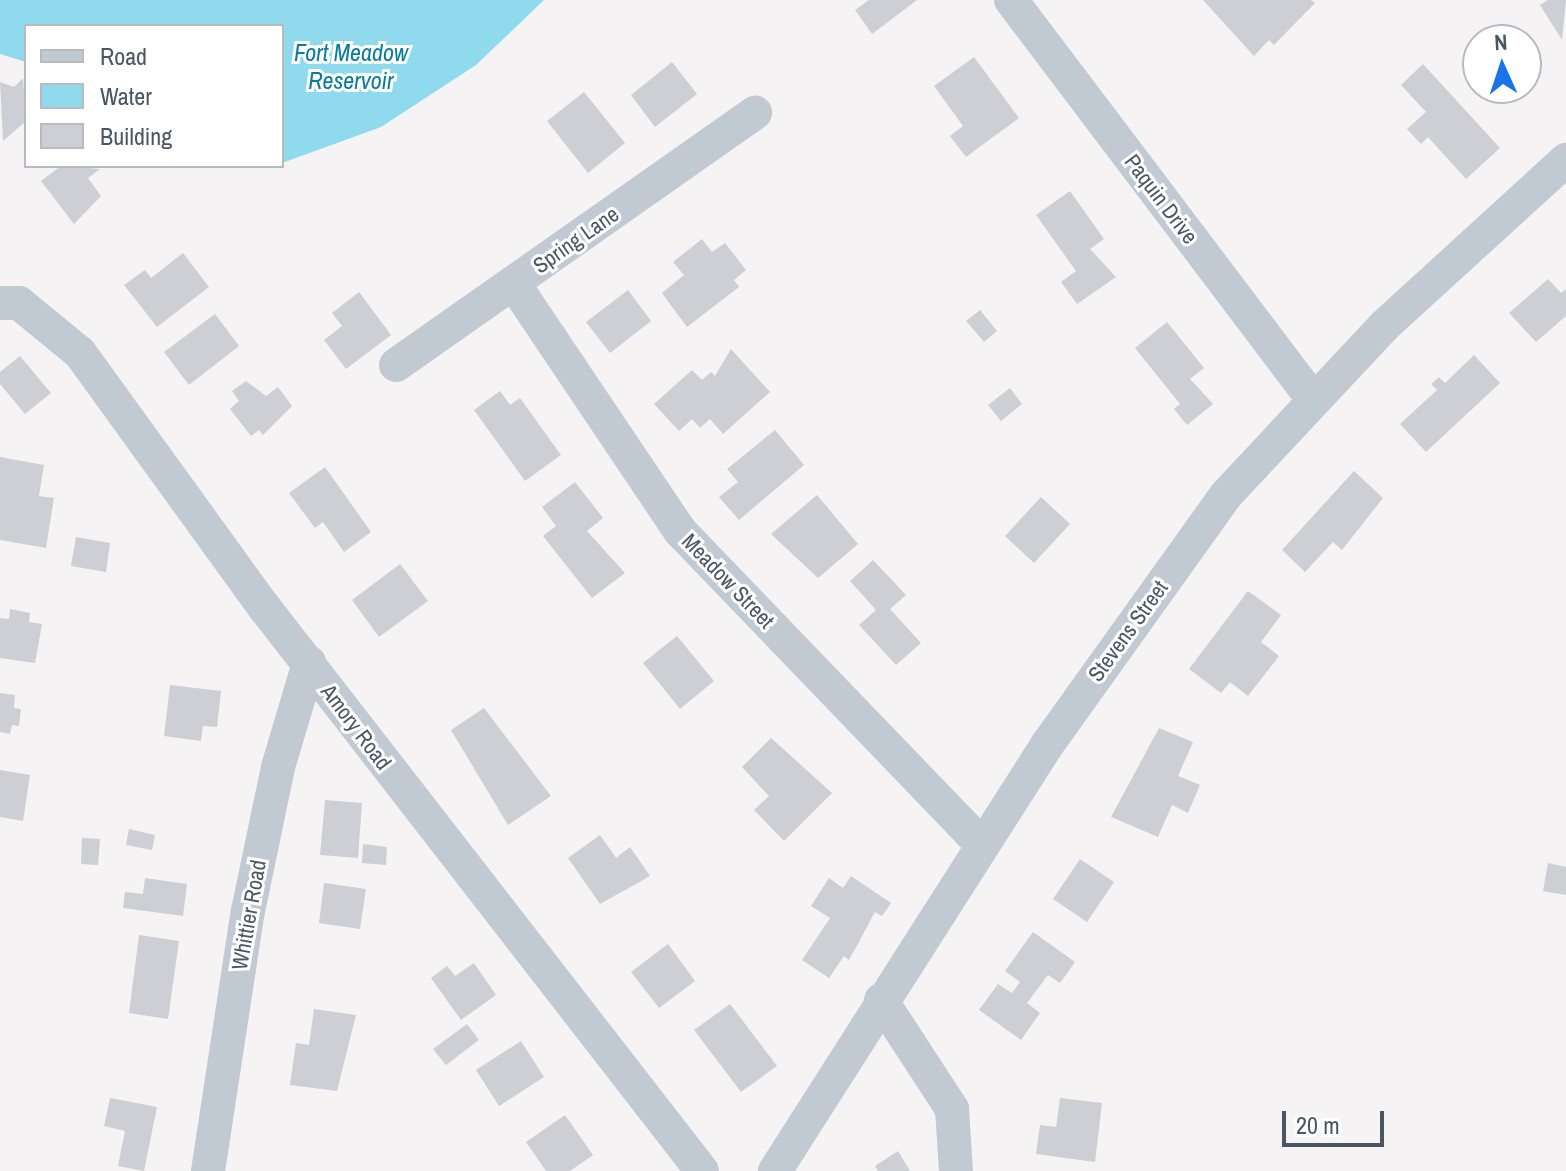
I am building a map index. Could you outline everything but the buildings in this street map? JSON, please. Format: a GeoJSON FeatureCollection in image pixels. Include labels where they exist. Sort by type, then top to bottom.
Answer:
{"type":"FeatureCollection","features":[{"type":"Feature","properties":{"kind":"street","name":"Paquin Drive"},"geometry":{"type":"LineString","coordinates":[[1011,0],[1312,398]]}},
{"type":"Feature","properties":{"kind":"street","name":"Spring Lane"},"geometry":{"type":"LineString","coordinates":[[396,365],[755,113]]}},
{"type":"Feature","properties":{"kind":"street","name":"Stevens Street"},"geometry":{"type":"LineString","coordinates":[[775,1171],[982,845],[1217,507],[1312,398],[1566,160]]}},
{"type":"Feature","properties":{"kind":"street","name":"Meadow Street"},"geometry":{"type":"LineString","coordinates":[[514,284],[680,531],[982,845]]}},
{"type":"Feature","properties":{"kind":"street","name":"Amory Road"},"geometry":{"type":"LineString","coordinates":[[0,303],[19,303],[80,353],[309,663],[702,1171]]}},
{"type":"Feature","properties":{"kind":"street","name":"Whittier Road"},"geometry":{"type":"LineString","coordinates":[[208,1171],[248,911],[278,767],[309,663]]}},
{"type":"Feature","properties":{"kind":"street"},"geometry":{"type":"LineString","coordinates":[[881,1000],[952,1109],[956,1171]]}},
{"type":"Feature","properties":{"kind":"water","name":"Fort Meadow Reservoir"},"geometry":{"type":"Polygon","coordinates":[[[0,0],[544,0],[476,65],[381,127],[284,162],[284,24],[24,24],[24,61],[0,54],[0,0]]]}}]}
